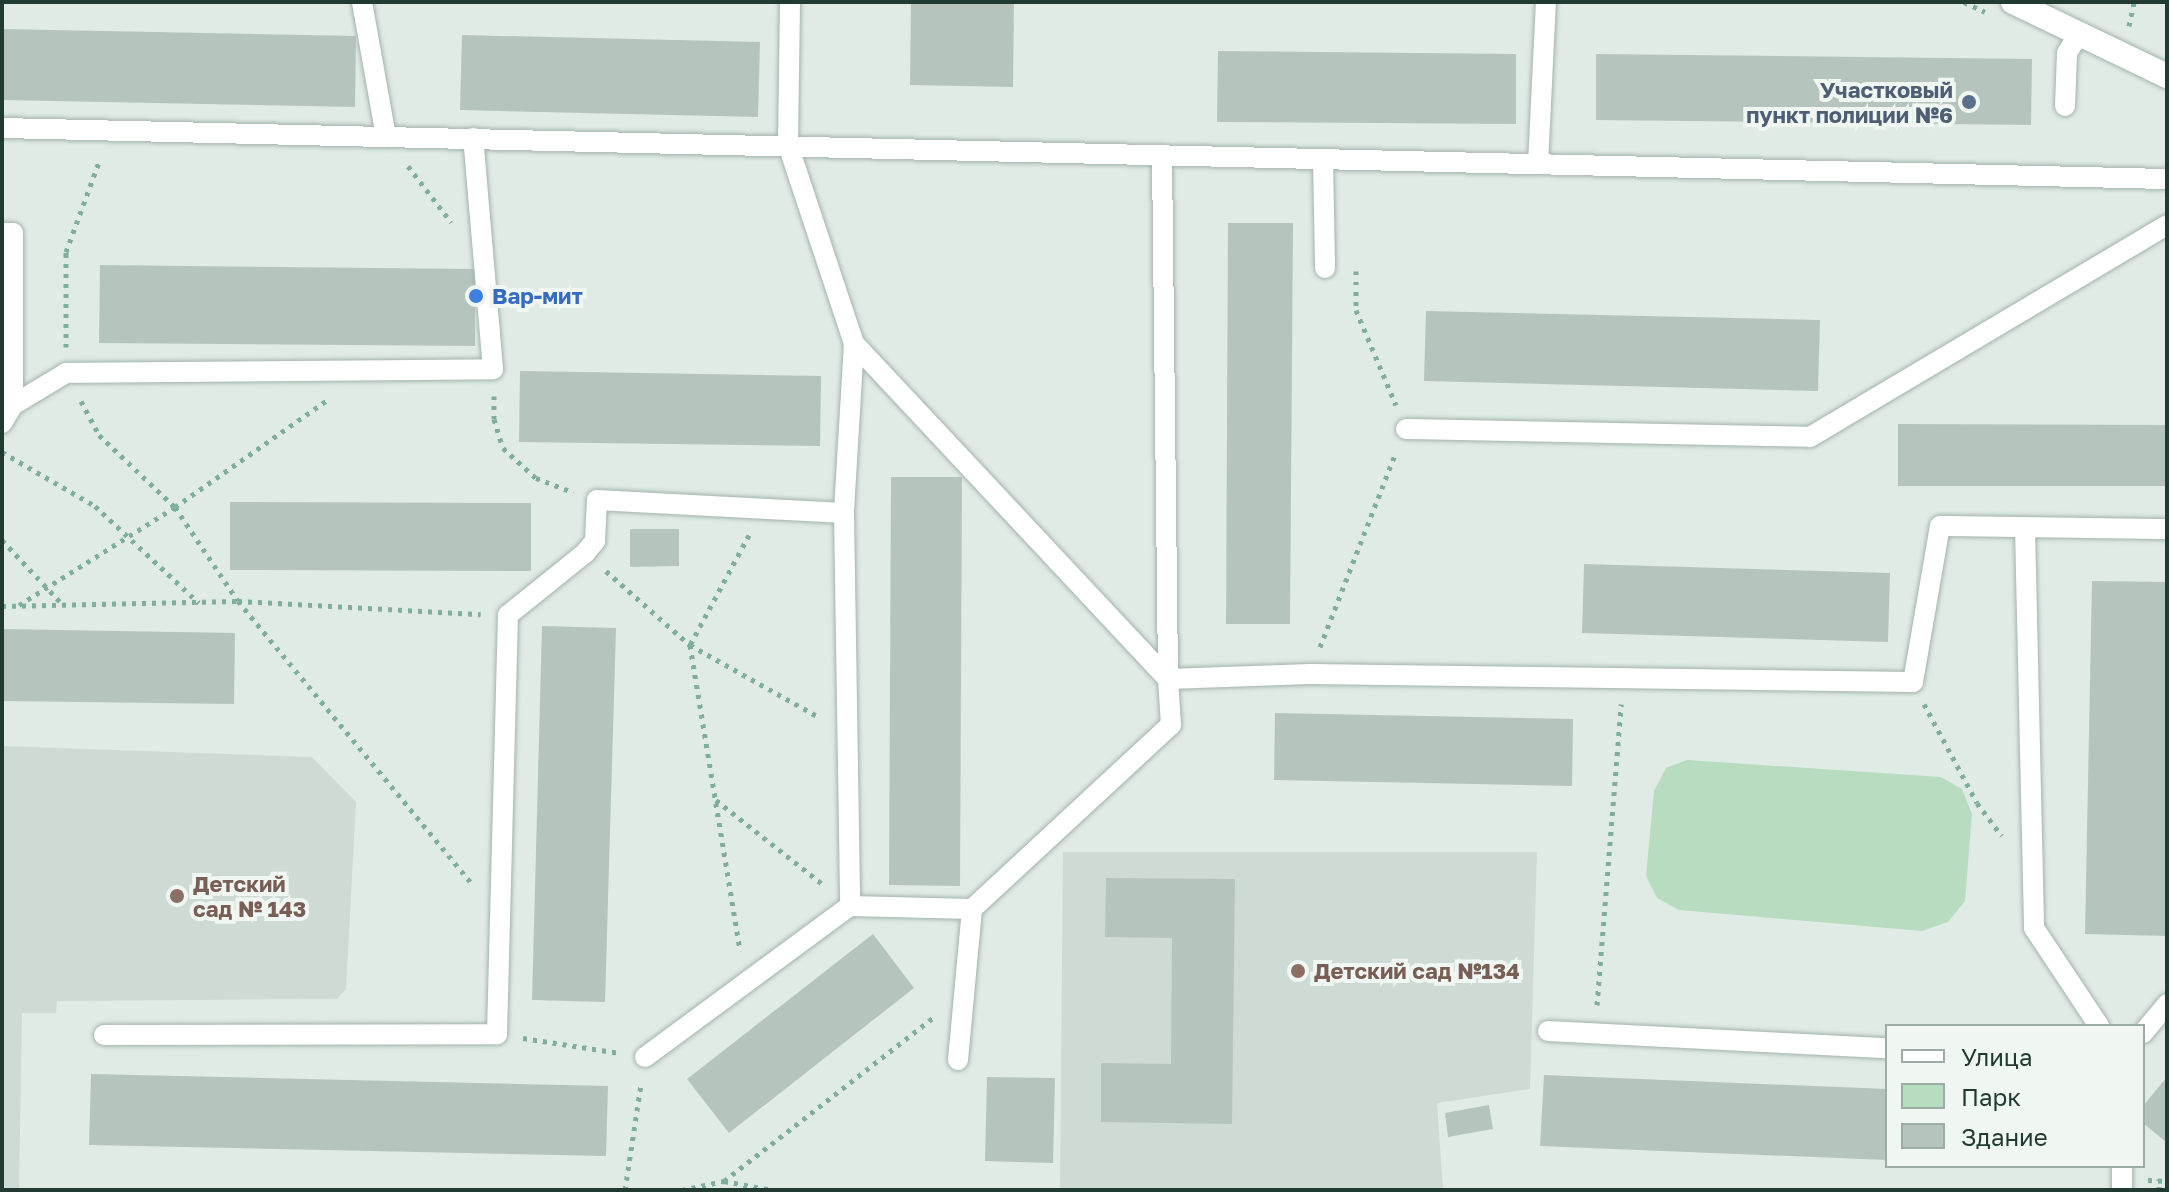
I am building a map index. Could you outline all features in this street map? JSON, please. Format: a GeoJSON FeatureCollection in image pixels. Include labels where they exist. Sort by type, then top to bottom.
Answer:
{"type":"FeatureCollection","features":[{"type":"Feature","properties":{"kind":"main road"},"geometry":{"type":"LineString","coordinates":[[2013,2],[2167,76]]}},
{"type":"Feature","properties":{"kind":"lane"},"geometry":{"type":"LineString","coordinates":[[362,2],[386,137]]}},
{"type":"Feature","properties":{"kind":"lane"},"geometry":{"type":"LineString","coordinates":[[790,2],[788,145],[854,343],[844,513],[850,906]]}},
{"type":"Feature","properties":{"kind":"lane"},"geometry":{"type":"LineString","coordinates":[[1538,164],[1546,2]]}},
{"type":"Feature","properties":{"kind":"lane"},"geometry":{"type":"LineString","coordinates":[[2065,106],[2067,53],[2079,34]]}},
{"type":"Feature","properties":{"kind":"lane"},"geometry":{"type":"LineString","coordinates":[[2,128],[2167,179]]}},
{"type":"Feature","properties":{"kind":"lane"},"geometry":{"type":"LineString","coordinates":[[2,423],[13,405],[66,373],[493,369],[473,138]]}},
{"type":"Feature","properties":{"kind":"lane"},"geometry":{"type":"LineString","coordinates":[[958,1060],[972,909],[1171,725],[1162,155]]}},
{"type":"Feature","properties":{"kind":"lane"},"geometry":{"type":"LineString","coordinates":[[1323,159],[1325,268]]}},
{"type":"Feature","properties":{"kind":"lane"},"geometry":{"type":"LineString","coordinates":[[1406,429],[1810,437],[2167,225]]}},
{"type":"Feature","properties":{"kind":"lane"},"geometry":{"type":"LineString","coordinates":[[2,233],[13,233],[13,405]]}},
{"type":"Feature","properties":{"kind":"lane"},"geometry":{"type":"LineString","coordinates":[[854,343],[1168,679],[1310,674],[1913,682],[1940,526],[2167,529]]}},
{"type":"Feature","properties":{"kind":"lane"},"geometry":{"type":"LineString","coordinates":[[104,1035],[497,1034],[508,615],[585,553],[595,541],[597,500],[844,513]]}},
{"type":"Feature","properties":{"kind":"lane"},"geometry":{"type":"LineString","coordinates":[[2025,528],[2034,928],[2098,1024]]}},
{"type":"Feature","properties":{"kind":"lane"},"geometry":{"type":"LineString","coordinates":[[645,1057],[745,980],[850,906],[972,909]]}},
{"type":"Feature","properties":{"kind":"lane"},"geometry":{"type":"LineString","coordinates":[[2145,1031],[2167,1004]]}},
{"type":"Feature","properties":{"kind":"lane"},"geometry":{"type":"LineString","coordinates":[[1548,1031],[1885,1048]]}},
{"type":"Feature","properties":{"kind":"lane"},"geometry":{"type":"LineString","coordinates":[[2122,1168],[2122,1190]]}},
{"type":"Feature","properties":{"kind":"path"},"geometry":{"type":"LineString","coordinates":[[111,130],[66,252],[66,373],[99,435],[175,507],[238,601],[500,918]]}},
{"type":"Feature","properties":{"kind":"path"},"geometry":{"type":"LineString","coordinates":[[386,137],[484,266]]}},
{"type":"Feature","properties":{"kind":"path"},"geometry":{"type":"LineString","coordinates":[[1310,674],[1406,429],[1356,310],[1356,265]]}},
{"type":"Feature","properties":{"kind":"path"},"geometry":{"type":"LineString","coordinates":[[493,369],[494,419],[503,448],[536,478],[597,500]]}},
{"type":"Feature","properties":{"kind":"path"},"geometry":{"type":"LineString","coordinates":[[19,605],[175,507],[369,370]]}},
{"type":"Feature","properties":{"kind":"path"},"geometry":{"type":"LineString","coordinates":[[2,452],[95,506],[130,535],[200,603]]}},
{"type":"Feature","properties":{"kind":"path"},"geometry":{"type":"LineString","coordinates":[[745,980],[690,645],[763,509]]}},
{"type":"Feature","properties":{"kind":"path"},"geometry":{"type":"LineString","coordinates":[[2,540],[63,605]]}},
{"type":"Feature","properties":{"kind":"path"},"geometry":{"type":"LineString","coordinates":[[585,553],[690,645],[847,732]]}},
{"type":"Feature","properties":{"kind":"path"},"geometry":{"type":"LineString","coordinates":[[2,606],[238,601],[508,615]]}},
{"type":"Feature","properties":{"kind":"path"},"geometry":{"type":"LineString","coordinates":[[1594,1034],[1623,678]]}},
{"type":"Feature","properties":{"kind":"path"},"geometry":{"type":"LineString","coordinates":[[1913,682],[1977,803],[2033,876]]}},
{"type":"Feature","properties":{"kind":"path"},"geometry":{"type":"LineString","coordinates":[[715,799],[850,906]]}},
{"type":"Feature","properties":{"kind":"path"},"geometry":{"type":"LineString","coordinates":[[724,1181],[964,993]]}},
{"type":"Feature","properties":{"kind":"path"},"geometry":{"type":"LineString","coordinates":[[497,1034],[645,1057],[625,1190]]}},
{"type":"Feature","properties":{"kind":"path"},"geometry":{"type":"LineString","coordinates":[[2159,1179],[2159,1190]]}},
{"type":"Feature","properties":{"kind":"path"},"geometry":{"type":"LineString","coordinates":[[682,1190],[724,1181],[772,1190]]}},
{"type":"Feature","properties":{"kind":"shaded area","name":"Детский сад № 143"},"geometry":{"type":"Polygon","coordinates":[[[2,746],[312,757],[356,802],[346,989],[337,999],[57,1001],[56,1013],[22,1013],[19,1190],[2,1190],[2,746]]]}},
{"type":"Feature","properties":{"kind":"shaded area","name":"Детский сад №134"},"geometry":{"type":"Polygon","coordinates":[[[1063,852],[1537,852],[1530,1089],[1437,1103],[1443,1190],[1060,1190],[1063,852]]]}},
{"type":"Feature","properties":{"kind":"green space"},"geometry":{"type":"Polygon","coordinates":[[[1687,760],[1941,777],[1962,789],[1972,814],[1965,901],[1948,922],[1922,931],[1679,910],[1657,898],[1646,876],[1654,791],[1666,768],[1687,760]]]}},
{"type":"Feature","properties":{"kind":"building"},"geometry":{"type":"Polygon","coordinates":[[[911,2],[1014,2],[1013,87],[910,85],[911,2]]]}},
{"type":"Feature","properties":{"kind":"building"},"geometry":{"type":"Polygon","coordinates":[[[2,29],[356,36],[355,107],[2,100],[2,29]]]}},
{"type":"Feature","properties":{"kind":"building"},"geometry":{"type":"Polygon","coordinates":[[[462,35],[760,42],[758,117],[460,110],[462,35]]]}},
{"type":"Feature","properties":{"kind":"building"},"geometry":{"type":"Polygon","coordinates":[[[1218,51],[1516,54],[1516,124],[1217,122],[1218,51]]]}},
{"type":"Feature","properties":{"kind":"building"},"geometry":{"type":"Polygon","coordinates":[[[1596,54],[2032,59],[2031,125],[1596,120],[1596,54]]]}},
{"type":"Feature","properties":{"kind":"building"},"geometry":{"type":"Polygon","coordinates":[[[1228,223],[1293,223],[1290,624],[1226,624],[1228,223]]]}},
{"type":"Feature","properties":{"kind":"building"},"geometry":{"type":"Polygon","coordinates":[[[100,265],[475,269],[475,346],[99,343],[100,265]]]}},
{"type":"Feature","properties":{"kind":"building"},"geometry":{"type":"Polygon","coordinates":[[[1426,311],[1820,320],[1818,391],[1424,381],[1426,311]]]}},
{"type":"Feature","properties":{"kind":"building"},"geometry":{"type":"Polygon","coordinates":[[[520,371],[821,376],[820,446],[519,442],[520,371]]]}},
{"type":"Feature","properties":{"kind":"building"},"geometry":{"type":"Polygon","coordinates":[[[1898,424],[2167,425],[2167,486],[1898,486],[1898,424]]]}},
{"type":"Feature","properties":{"kind":"building"},"geometry":{"type":"Polygon","coordinates":[[[891,477],[962,477],[960,886],[889,885],[891,477]]]}},
{"type":"Feature","properties":{"kind":"building"},"geometry":{"type":"Polygon","coordinates":[[[230,502],[531,503],[531,571],[230,570],[230,502]]]}},
{"type":"Feature","properties":{"kind":"building"},"geometry":{"type":"Polygon","coordinates":[[[630,529],[679,529],[679,566],[630,567],[630,529]]]}},
{"type":"Feature","properties":{"kind":"building"},"geometry":{"type":"Polygon","coordinates":[[[1584,564],[1890,573],[1888,642],[1582,633],[1584,564]]]}},
{"type":"Feature","properties":{"kind":"building"},"geometry":{"type":"Polygon","coordinates":[[[2092,581],[2167,582],[2167,936],[2085,934],[2092,581]]]}},
{"type":"Feature","properties":{"kind":"building"},"geometry":{"type":"Polygon","coordinates":[[[542,626],[616,628],[605,1002],[532,1000],[542,626]]]}},
{"type":"Feature","properties":{"kind":"building"},"geometry":{"type":"Polygon","coordinates":[[[2,629],[235,633],[234,704],[2,701],[2,629]]]}},
{"type":"Feature","properties":{"kind":"building"},"geometry":{"type":"Polygon","coordinates":[[[1275,713],[1573,719],[1572,786],[1274,780],[1275,713]]]}},
{"type":"Feature","properties":{"kind":"building"},"geometry":{"type":"Polygon","coordinates":[[[1106,878],[1235,879],[1232,1124],[1101,1122],[1101,1063],[1171,1064],[1172,938],[1105,937],[1106,878]]]}},
{"type":"Feature","properties":{"kind":"building"},"geometry":{"type":"Polygon","coordinates":[[[873,934],[914,988],[729,1133],[687,1079],[873,934]]]}},
{"type":"Feature","properties":{"kind":"building"},"geometry":{"type":"Polygon","coordinates":[[[91,1074],[608,1086],[606,1156],[89,1145],[91,1074]]]}},
{"type":"Feature","properties":{"kind":"building"},"geometry":{"type":"Polygon","coordinates":[[[1544,1075],[1885,1089],[1885,1160],[1540,1146],[1544,1075]]]}},
{"type":"Feature","properties":{"kind":"building"},"geometry":{"type":"Polygon","coordinates":[[[987,1077],[1055,1078],[1053,1163],[985,1161],[987,1077]]]}},
{"type":"Feature","properties":{"kind":"building"},"geometry":{"type":"Polygon","coordinates":[[[2167,1077],[2167,1143],[2145,1125],[2145,1104],[2167,1077]]]}},
{"type":"Feature","properties":{"kind":"building"},"geometry":{"type":"Polygon","coordinates":[[[1489,1105],[1493,1129],[1448,1137],[1445,1113],[1489,1105]]]}},
{"type":"Feature","properties":{"kind":"place","name":"Участковый пункт полиции №6"},"geometry":{"type":"Point","coordinates":[1969,102]}},
{"type":"Feature","properties":{"kind":"place","name":"Вар-мит"},"geometry":{"type":"Point","coordinates":[476,296]}},
{"type":"Feature","properties":{"kind":"place","name":"Детский сад № 143"},"geometry":{"type":"Point","coordinates":[177,896]}},
{"type":"Feature","properties":{"kind":"place","name":"Детский сад №134"},"geometry":{"type":"Point","coordinates":[1298,971]}}]}
